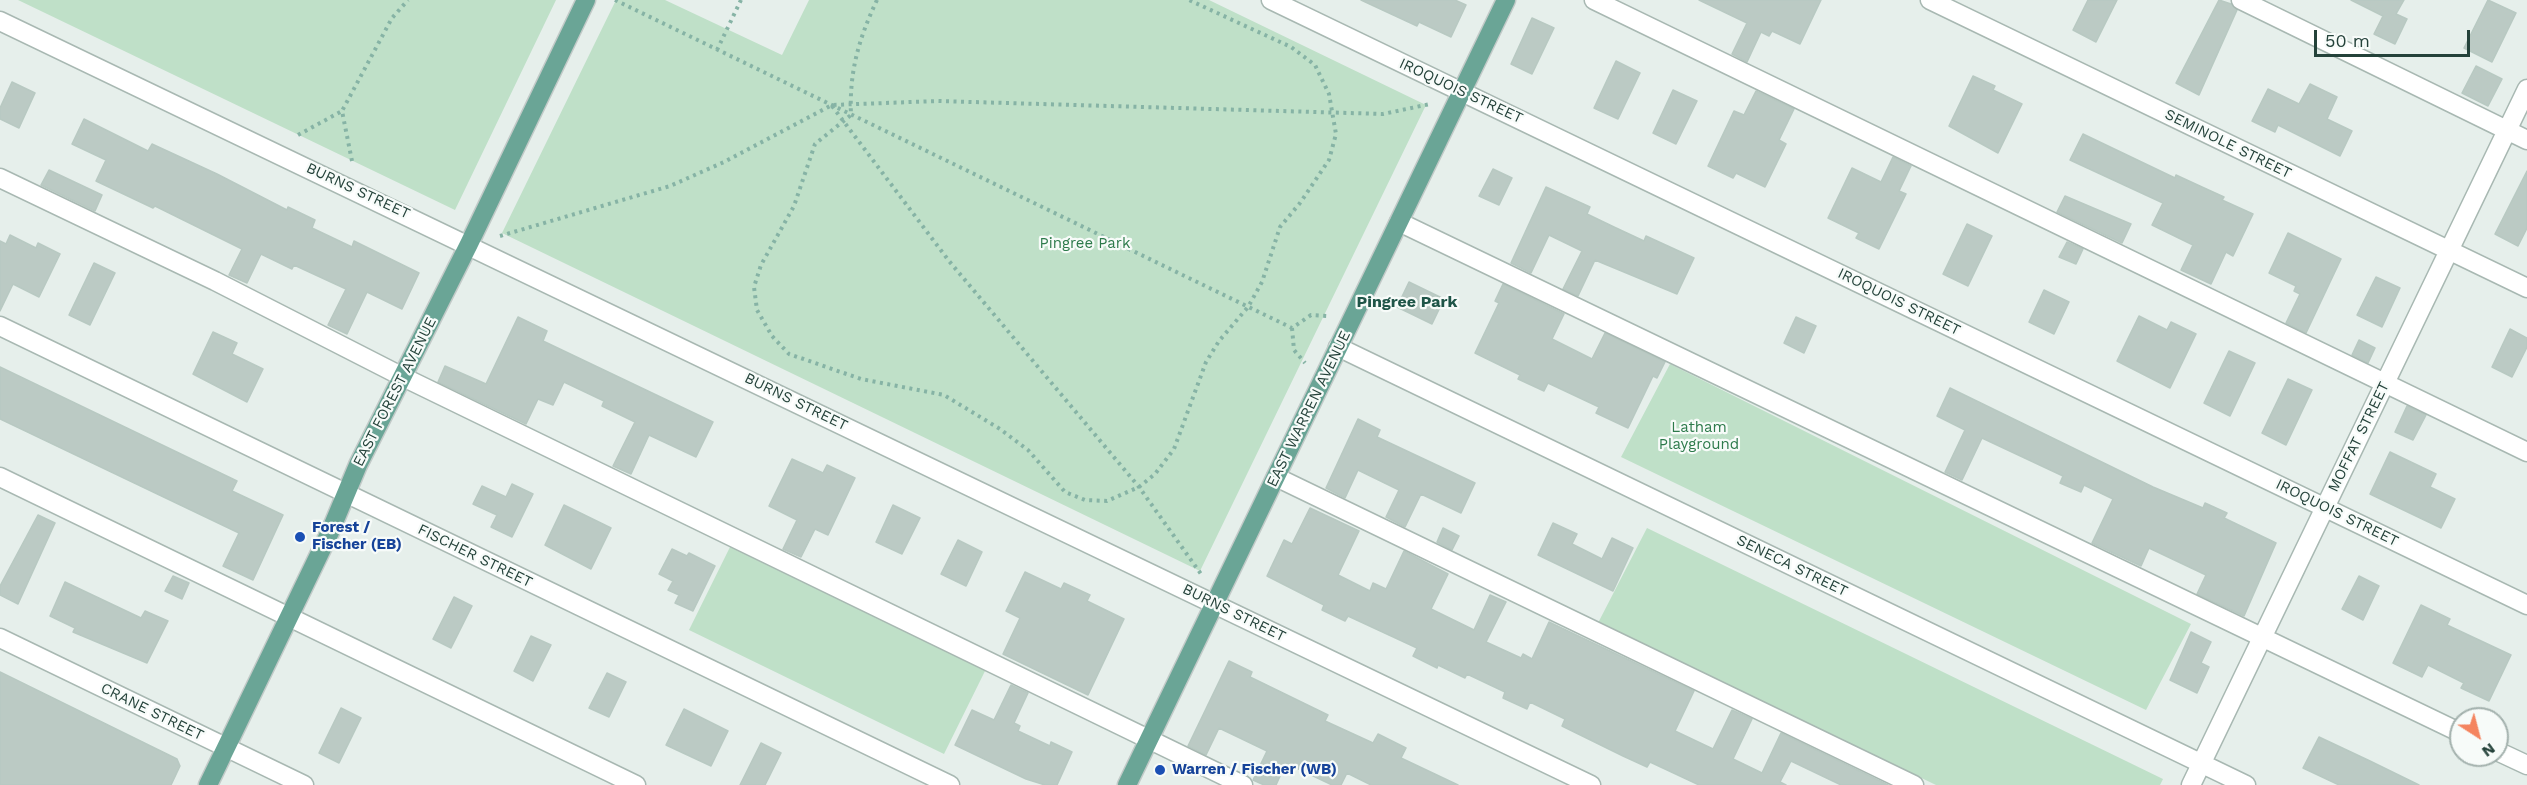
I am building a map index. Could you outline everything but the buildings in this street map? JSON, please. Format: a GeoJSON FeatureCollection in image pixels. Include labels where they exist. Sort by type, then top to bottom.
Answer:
{"type":"FeatureCollection","features":[{"type":"Feature","properties":{"kind":"main road","name":"EAST FOREST AVENUE"},"geometry":{"type":"LineString","coordinates":[[208,785],[346,494],[586,0]]}},
{"type":"Feature","properties":{"kind":"main road","name":"EAST WARREN AVENUE"},"geometry":{"type":"LineString","coordinates":[[1127,785],[1506,0]]}},
{"type":"Feature","properties":{"kind":"street","name":"IROQUOIS STREET"},"geometry":{"type":"LineString","coordinates":[[1271,0],[2527,604]]}},
{"type":"Feature","properties":{"kind":"street"},"geometry":{"type":"LineString","coordinates":[[1594,0],[2527,452]]}},
{"type":"Feature","properties":{"kind":"street","name":"SEMINOLE STREET"},"geometry":{"type":"LineString","coordinates":[[1930,0],[2527,288]]}},
{"type":"Feature","properties":{"kind":"street"},"geometry":{"type":"LineString","coordinates":[[2241,0],[2527,140]]}},
{"type":"Feature","properties":{"kind":"street","name":"BURNS STREET"},"geometry":{"type":"LineString","coordinates":[[0,21],[469,244],[1591,785]]}},
{"type":"Feature","properties":{"kind":"street","name":"MOFFAT STREET"},"geometry":{"type":"LineString","coordinates":[[2191,785],[2527,89]]}},
{"type":"Feature","properties":{"kind":"street"},"geometry":{"type":"LineString","coordinates":[[0,178],[215,281],[403,377],[1243,785]]}},
{"type":"Feature","properties":{"kind":"street"},"geometry":{"type":"LineString","coordinates":[[1399,222],[2449,727]]}},
{"type":"Feature","properties":{"kind":"street","name":"FISCHER STREET"},"geometry":{"type":"LineString","coordinates":[[0,326],[950,785]]}},
{"type":"Feature","properties":{"kind":"street","name":"SENECA STREET"},"geometry":{"type":"LineString","coordinates":[[1338,347],[2246,785]]}},
{"type":"Feature","properties":{"kind":"street"},"geometry":{"type":"LineString","coordinates":[[0,477],[636,785]]}},
{"type":"Feature","properties":{"kind":"street"},"geometry":{"type":"LineString","coordinates":[[1276,477],[1914,785]]}},
{"type":"Feature","properties":{"kind":"street","name":"CRANE STREET"},"geometry":{"type":"LineString","coordinates":[[0,638],[304,785]]}},
{"type":"Feature","properties":{"kind":"street"},"geometry":{"type":"LineString","coordinates":[[2509,757],[2527,765]]}},
{"type":"Feature","properties":{"kind":"path"},"geometry":{"type":"LineString","coordinates":[[298,135],[342,111],[387,27],[408,0]]}},
{"type":"Feature","properties":{"kind":"path"},"geometry":{"type":"LineString","coordinates":[[615,0],[1292,328]]}},
{"type":"Feature","properties":{"kind":"path"},"geometry":{"type":"LineString","coordinates":[[717,50],[741,0]]}},
{"type":"Feature","properties":{"kind":"path"},"geometry":{"type":"LineString","coordinates":[[851,115],[856,50],[877,0]]}},
{"type":"Feature","properties":{"kind":"path"},"geometry":{"type":"LineString","coordinates":[[851,115],[815,144],[794,206],[761,265],[754,287],[757,310],[772,336],[789,354],[861,379],[944,395],[1000,429],[1028,450],[1065,492],[1085,500],[1107,501],[1139,487],[1155,474],[1174,449],[1206,363],[1219,341],[1248,307],[1262,282],[1280,227],[1329,160],[1336,135],[1329,94],[1315,65],[1291,47],[1189,0]]}},
{"type":"Feature","properties":{"kind":"path"},"geometry":{"type":"LineString","coordinates":[[500,236],[612,205],[670,186],[724,162],[832,105],[938,101],[1383,114],[1430,104]]}},
{"type":"Feature","properties":{"kind":"path"},"geometry":{"type":"LineString","coordinates":[[832,105],[949,261],[1139,487],[1201,574]]}},
{"type":"Feature","properties":{"kind":"path"},"geometry":{"type":"LineString","coordinates":[[342,111],[352,161]]}},
{"type":"Feature","properties":{"kind":"path"},"geometry":{"type":"LineString","coordinates":[[1292,328],[1311,315],[1327,316]]}},
{"type":"Feature","properties":{"kind":"path"},"geometry":{"type":"LineString","coordinates":[[1292,328],[1294,350],[1305,363]]}},
{"type":"Feature","properties":{"kind":"green space"},"geometry":{"type":"Polygon","coordinates":[[[18,0],[556,0],[455,210],[18,0]]]}},
{"type":"Feature","properties":{"kind":"green space","name":"Pingree Park"},"geometry":{"type":"Polygon","coordinates":[[[616,0],[665,0],[782,55],[809,0],[1209,0],[1426,105],[1200,571],[502,233],[616,0]]]}},
{"type":"Feature","properties":{"kind":"green space","name":"Latham Playground"},"geometry":{"type":"Polygon","coordinates":[[[1670,364],[2191,624],[2146,710],[1621,457],[1670,364]]]}},
{"type":"Feature","properties":{"kind":"green space"},"geometry":{"type":"Polygon","coordinates":[[[1647,528],[2163,779],[2160,785],[1936,785],[1598,623],[1647,528]]]}},
{"type":"Feature","properties":{"kind":"green space"},"geometry":{"type":"Polygon","coordinates":[[[731,545],[986,669],[944,754],[689,630],[731,545]]]}},
{"type":"Feature","properties":{"kind":"place","name":"Forest / Fischer (EB)"},"geometry":{"type":"Point","coordinates":[300,537]}},
{"type":"Feature","properties":{"kind":"place","name":"Warren / Fischer (WB)"},"geometry":{"type":"Point","coordinates":[1160,770]}},
{"type":"Feature","properties":{"kind":"district","name":"Pingree Park"},"geometry":{"type":"Point","coordinates":[1407,302]}}]}
